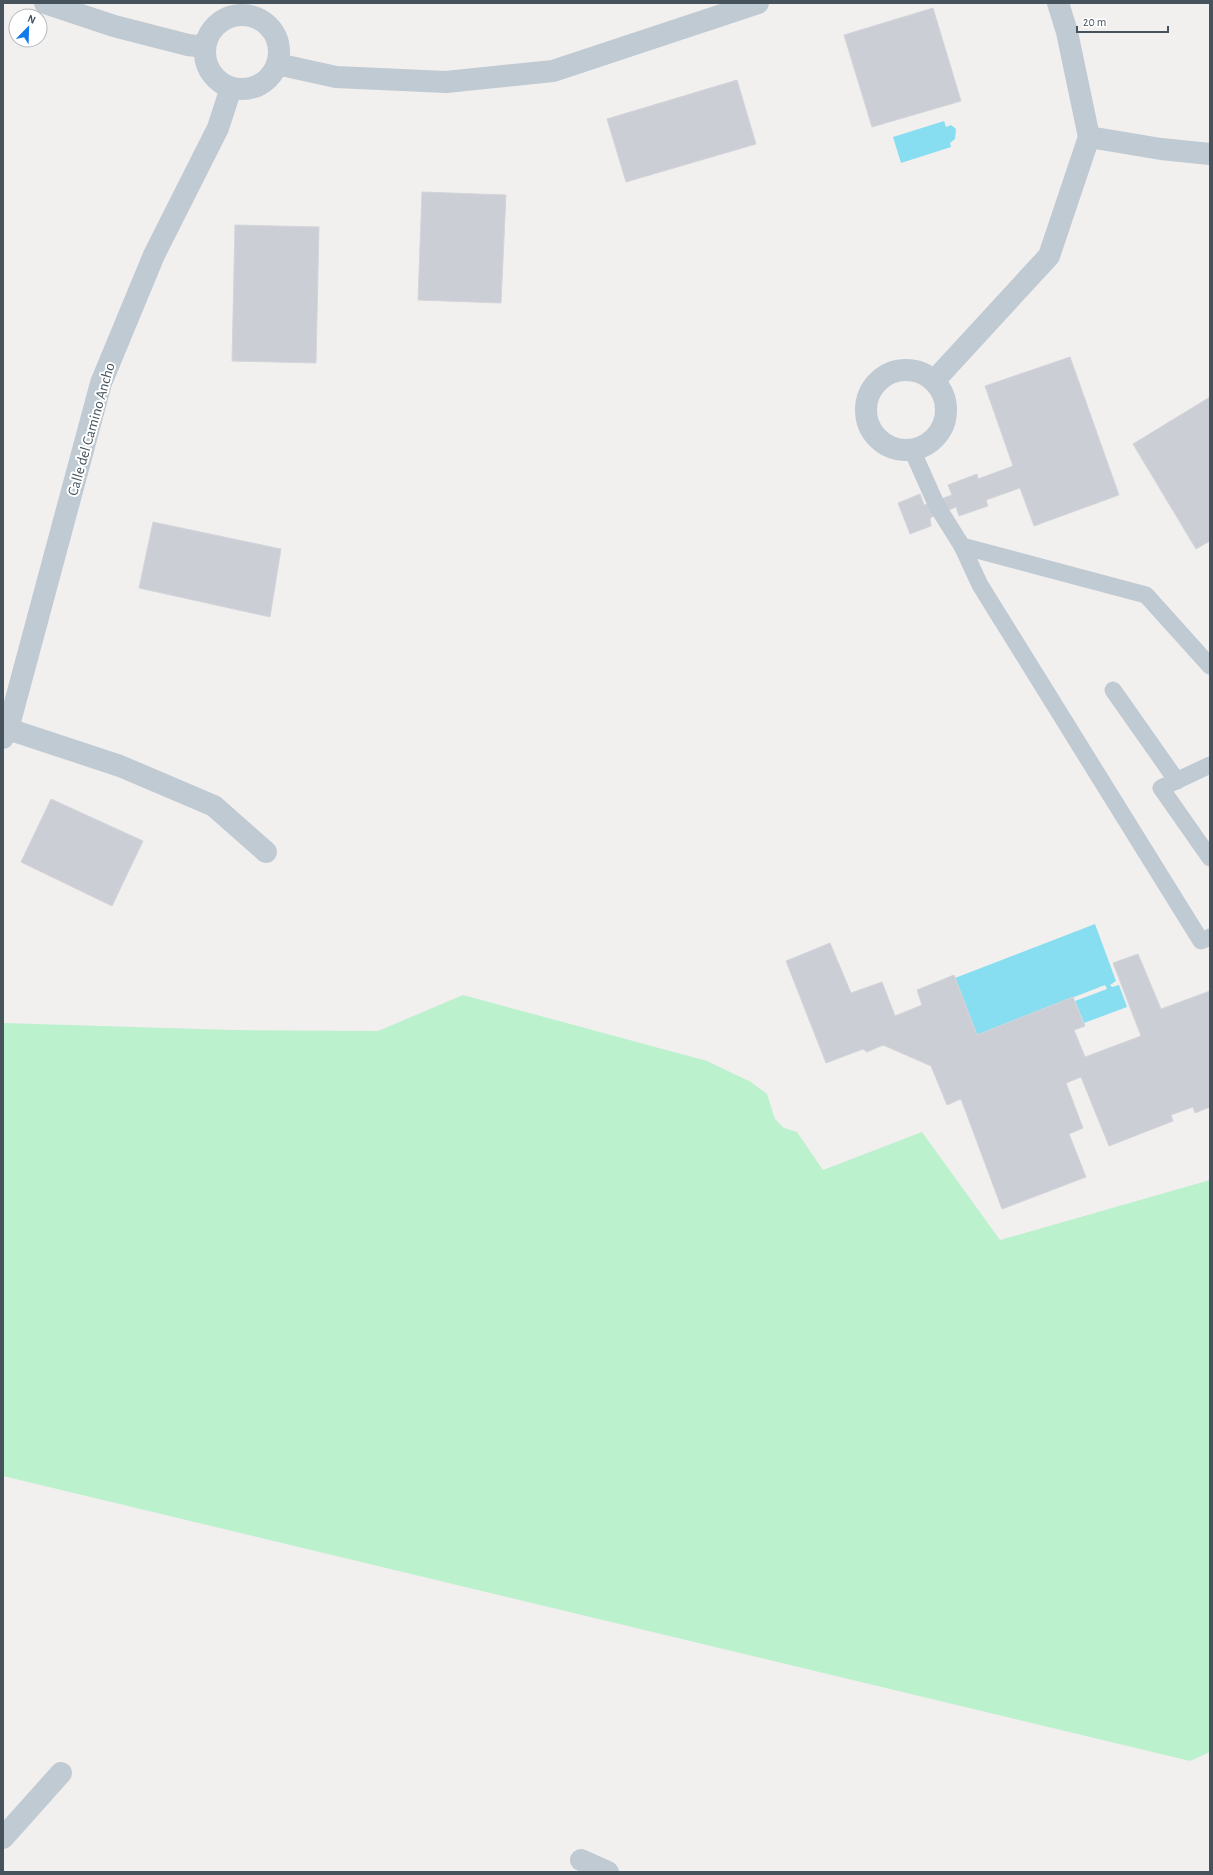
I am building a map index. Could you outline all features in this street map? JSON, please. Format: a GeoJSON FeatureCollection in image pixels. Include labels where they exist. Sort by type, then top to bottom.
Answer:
{"type":"FeatureCollection","features":[{"type":"Feature","properties":{"kind":"street"},"geometry":{"type":"LineString","coordinates":[[45,3],[114,26],[188,45],[205,47]]}},
{"type":"Feature","properties":{"kind":"street"},"geometry":{"type":"LineString","coordinates":[[277,64],[336,77],[446,82],[553,71],[758,3]]}},
{"type":"Feature","properties":{"kind":"street"},"geometry":{"type":"LineString","coordinates":[[934,381],[1049,256],[1089,137],[1067,32],[1058,3]]}},
{"type":"Feature","properties":{"kind":"street"},"geometry":{"type":"LineString","coordinates":[[255,10],[275,36],[278,45],[277,64],[268,78],[254,87],[243,90],[232,88],[219,82],[210,72],[205,60],[205,47],[209,34],[217,24],[228,17],[241,15],[255,10]]}},
{"type":"Feature","properties":{"kind":"street","name":"Calle del Camino Ancho"},"geometry":{"type":"LineString","coordinates":[[5,734],[101,383],[154,255],[218,128],[232,88]]}},
{"type":"Feature","properties":{"kind":"street"},"geometry":{"type":"LineString","coordinates":[[1089,137],[1161,149],[1210,154]]}},
{"type":"Feature","properties":{"kind":"street"},"geometry":{"type":"LineString","coordinates":[[896,371],[916,371],[934,381],[944,396],[946,414],[941,431],[929,444],[912,450],[892,448],[875,436],[866,418],[868,398],[878,381],[896,371]]}},
{"type":"Feature","properties":{"kind":"street"},"geometry":{"type":"LineString","coordinates":[[5,734],[120,766],[214,806],[266,852]]}},
{"type":"Feature","properties":{"kind":"street"},"geometry":{"type":"LineString","coordinates":[[3,1838],[61,1773]]}},
{"type":"Feature","properties":{"kind":"street"},"geometry":{"type":"LineString","coordinates":[[581,1860],[608,1872]]}},
{"type":"Feature","properties":{"kind":"lane"},"geometry":{"type":"LineString","coordinates":[[912,450],[937,506],[962,546],[980,585],[1201,940],[1210,936]]}},
{"type":"Feature","properties":{"kind":"lane"},"geometry":{"type":"LineString","coordinates":[[962,546],[1146,595],[1210,666]]}},
{"type":"Feature","properties":{"kind":"lane"},"geometry":{"type":"LineString","coordinates":[[1114,690],[1177,781]]}},
{"type":"Feature","properties":{"kind":"lane"},"geometry":{"type":"LineString","coordinates":[[1210,765],[1161,788],[1210,858]]}},
{"type":"Feature","properties":{"kind":"green space"},"geometry":{"type":"Polygon","coordinates":[[[463,995],[707,1061],[751,1082],[767,1094],[775,1119],[784,1128],[797,1132],[823,1170],[922,1132],[1000,1240],[1210,1180],[1210,1752],[1190,1761],[3,1476],[3,1023],[233,1030],[378,1031],[463,995]]]}},
{"type":"Feature","properties":{"kind":"water"},"geometry":{"type":"Polygon","coordinates":[[[944,121],[946,127],[951,125],[956,129],[955,139],[950,143],[951,147],[901,163],[893,137],[944,121]]]}},
{"type":"Feature","properties":{"kind":"water"},"geometry":{"type":"Polygon","coordinates":[[[1095,924],[1116,981],[1110,985],[1112,987],[1119,985],[1127,1007],[1084,1023],[1075,1001],[1107,989],[1105,985],[977,1035],[955,978],[1095,924]]]}},
{"type":"Feature","properties":{"kind":"building"},"geometry":{"type":"Polygon","coordinates":[[[933,8],[961,101],[872,127],[844,35],[933,8]]]}},
{"type":"Feature","properties":{"kind":"building"},"geometry":{"type":"Polygon","coordinates":[[[737,80],[756,144],[626,182],[607,119],[737,80]]]}},
{"type":"Feature","properties":{"kind":"building"},"geometry":{"type":"Polygon","coordinates":[[[422,192],[506,195],[501,303],[418,300],[422,192]]]}},
{"type":"Feature","properties":{"kind":"building"},"geometry":{"type":"Polygon","coordinates":[[[235,225],[319,227],[316,363],[232,361],[235,225]]]}},
{"type":"Feature","properties":{"kind":"building"},"geometry":{"type":"Polygon","coordinates":[[[1070,357],[1119,495],[1034,526],[1020,488],[986,500],[988,506],[959,516],[956,507],[930,518],[931,526],[910,534],[898,503],[920,494],[924,505],[952,495],[948,485],[977,474],[978,479],[1013,466],[985,386],[1070,357]]]}},
{"type":"Feature","properties":{"kind":"building"},"geometry":{"type":"Polygon","coordinates":[[[1210,397],[1210,541],[1196,549],[1133,444],[1210,397]]]}},
{"type":"Feature","properties":{"kind":"building"},"geometry":{"type":"Polygon","coordinates":[[[153,522],[281,549],[270,617],[139,588],[153,522]]]}},
{"type":"Feature","properties":{"kind":"building"},"geometry":{"type":"Polygon","coordinates":[[[51,799],[143,841],[112,906],[21,862],[51,799]]]}},
{"type":"Feature","properties":{"kind":"building"},"geometry":{"type":"Polygon","coordinates":[[[830,943],[851,993],[882,982],[895,1016],[922,1005],[917,990],[954,975],[977,1035],[1073,997],[1085,1026],[1074,1030],[1085,1057],[1141,1036],[1113,963],[1138,954],[1161,1009],[1210,991],[1210,1107],[1195,1113],[1193,1107],[1171,1115],[1173,1121],[1109,1146],[1081,1077],[1066,1083],[1083,1128],[1069,1134],[1086,1177],[1002,1209],[961,1099],[947,1105],[931,1066],[883,1045],[867,1052],[863,1049],[826,1063],[786,961],[830,943]]]}}]}
